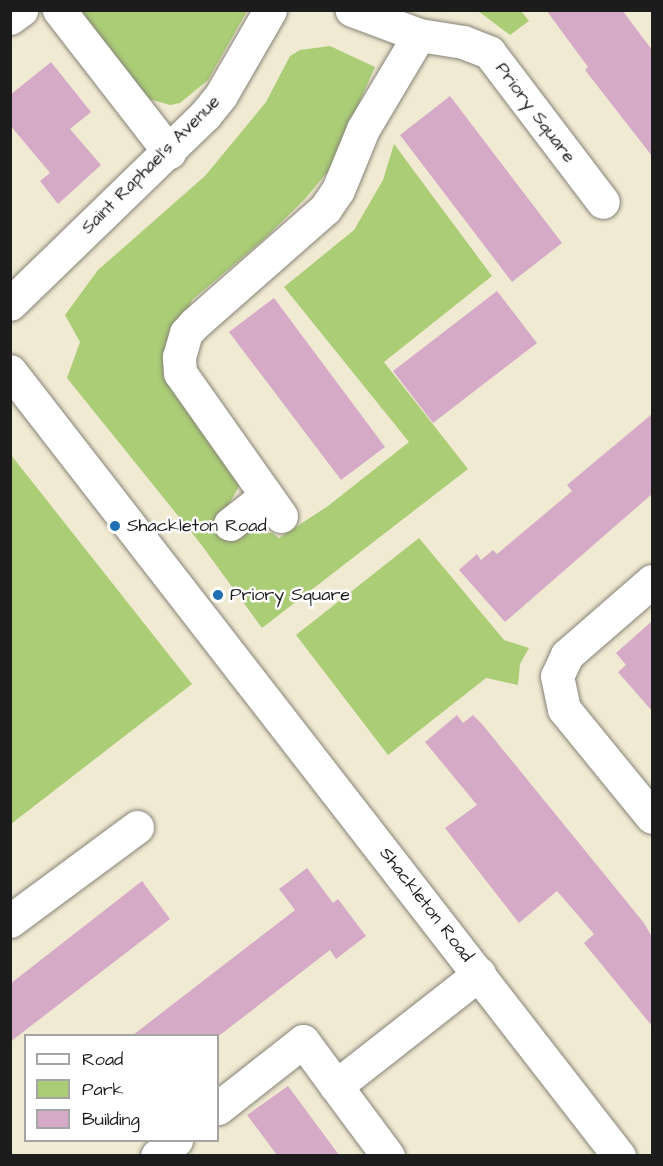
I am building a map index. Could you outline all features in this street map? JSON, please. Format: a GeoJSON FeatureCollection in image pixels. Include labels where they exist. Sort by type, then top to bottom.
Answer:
{"type":"FeatureCollection","features":[{"type":"Feature","properties":{"kind":"street"},"geometry":{"type":"LineString","coordinates":[[10,18],[21,10]]}},
{"type":"Feature","properties":{"kind":"street"},"geometry":{"type":"LineString","coordinates":[[59,10],[169,152]]}},
{"type":"Feature","properties":{"kind":"street","name":"Saint Raphael's Avenue"},"geometry":{"type":"LineString","coordinates":[[10,304],[169,152],[221,95],[270,10]]}},
{"type":"Feature","properties":{"kind":"street","name":"Priory Square"},"geometry":{"type":"LineString","coordinates":[[352,10],[400,31],[463,42],[489,52],[603,202]]}},
{"type":"Feature","properties":{"kind":"street"},"geometry":{"type":"LineString","coordinates":[[230,524],[274,506],[180,374],[179,357],[186,333],[325,209],[338,190],[363,129],[419,35]]}},
{"type":"Feature","properties":{"kind":"street","name":"Shackleton Road"},"geometry":{"type":"LineString","coordinates":[[10,371],[619,1155]]}},
{"type":"Feature","properties":{"kind":"street"},"geometry":{"type":"LineString","coordinates":[[652,581],[567,655],[557,676],[564,709],[652,817]]}},
{"type":"Feature","properties":{"kind":"street"},"geometry":{"type":"LineString","coordinates":[[10,921],[137,827]]}},
{"type":"Feature","properties":{"kind":"street"},"geometry":{"type":"LineString","coordinates":[[336,1086],[479,974]]}},
{"type":"Feature","properties":{"kind":"street"},"geometry":{"type":"LineString","coordinates":[[219,1107],[303,1041],[388,1155]]}},
{"type":"Feature","properties":{"kind":"street"},"geometry":{"type":"LineString","coordinates":[[157,1155],[173,1142]]}},
{"type":"Feature","properties":{"kind":"green space"},"geometry":{"type":"Polygon","coordinates":[[[73,11],[247,11],[208,80],[180,103],[170,105],[142,97],[73,11]]]}},
{"type":"Feature","properties":{"kind":"green space"},"geometry":{"type":"Polygon","coordinates":[[[478,11],[521,11],[529,21],[510,35],[478,11]]]}},
{"type":"Feature","properties":{"kind":"green space"},"geometry":{"type":"Polygon","coordinates":[[[330,46],[375,67],[329,170],[304,200],[263,240],[192,300],[177,333],[241,483],[226,509],[230,539],[246,533],[272,533],[279,538],[328,506],[409,442],[284,287],[354,230],[383,180],[394,144],[492,276],[384,362],[468,469],[262,628],[200,543],[67,378],[80,342],[65,315],[98,270],[205,176],[266,102],[290,56],[300,50],[330,46]]]}},
{"type":"Feature","properties":{"kind":"green space"},"geometry":{"type":"Polygon","coordinates":[[[11,455],[192,684],[11,824],[11,455]]]}},
{"type":"Feature","properties":{"kind":"green space"},"geometry":{"type":"Polygon","coordinates":[[[419,538],[504,640],[529,648],[520,664],[518,685],[486,678],[388,755],[296,635],[419,538]]]}},
{"type":"Feature","properties":{"kind":"building"},"geometry":{"type":"Polygon","coordinates":[[[546,10],[622,10],[652,50],[652,156],[585,70],[588,67],[546,10]]]}},
{"type":"Feature","properties":{"kind":"building"},"geometry":{"type":"Polygon","coordinates":[[[51,62],[91,112],[70,129],[101,165],[58,204],[40,181],[50,173],[10,125],[10,95],[51,62]]]}},
{"type":"Feature","properties":{"kind":"building"},"geometry":{"type":"Polygon","coordinates":[[[450,96],[562,243],[512,282],[400,135],[450,96]]]}},
{"type":"Feature","properties":{"kind":"building"},"geometry":{"type":"Polygon","coordinates":[[[497,291],[537,343],[433,423],[393,371],[497,291]]]}},
{"type":"Feature","properties":{"kind":"building"},"geometry":{"type":"Polygon","coordinates":[[[274,298],[385,447],[341,480],[229,332],[274,298]]]}},
{"type":"Feature","properties":{"kind":"building"},"geometry":{"type":"Polygon","coordinates":[[[652,414],[652,494],[505,622],[459,570],[477,554],[481,560],[493,550],[497,554],[572,491],[567,485],[652,414]]]}},
{"type":"Feature","properties":{"kind":"building"},"geometry":{"type":"Polygon","coordinates":[[[652,621],[652,711],[618,672],[626,665],[616,653],[652,621]]]}},
{"type":"Feature","properties":{"kind":"building"},"geometry":{"type":"Polygon","coordinates":[[[457,715],[463,723],[473,715],[482,724],[644,923],[652,937],[652,1026],[584,943],[594,934],[557,891],[519,923],[445,828],[477,805],[425,742],[457,715]]]}},
{"type":"Feature","properties":{"kind":"building"},"geometry":{"type":"Polygon","coordinates":[[[307,868],[333,903],[338,899],[366,936],[336,959],[330,950],[220,1035],[134,1034],[295,910],[279,889],[307,868]]]}},
{"type":"Feature","properties":{"kind":"building"},"geometry":{"type":"Polygon","coordinates":[[[142,881],[170,919],[10,1042],[10,984],[142,881]]]}},
{"type":"Feature","properties":{"kind":"building"},"geometry":{"type":"Polygon","coordinates":[[[288,1086],[339,1155],[277,1155],[247,1115],[288,1086]]]}},
{"type":"Feature","properties":{"kind":"place","name":"Shackleton Road"},"geometry":{"type":"Point","coordinates":[115,526]}},
{"type":"Feature","properties":{"kind":"place","name":"Priory Square"},"geometry":{"type":"Point","coordinates":[218,595]}}]}
